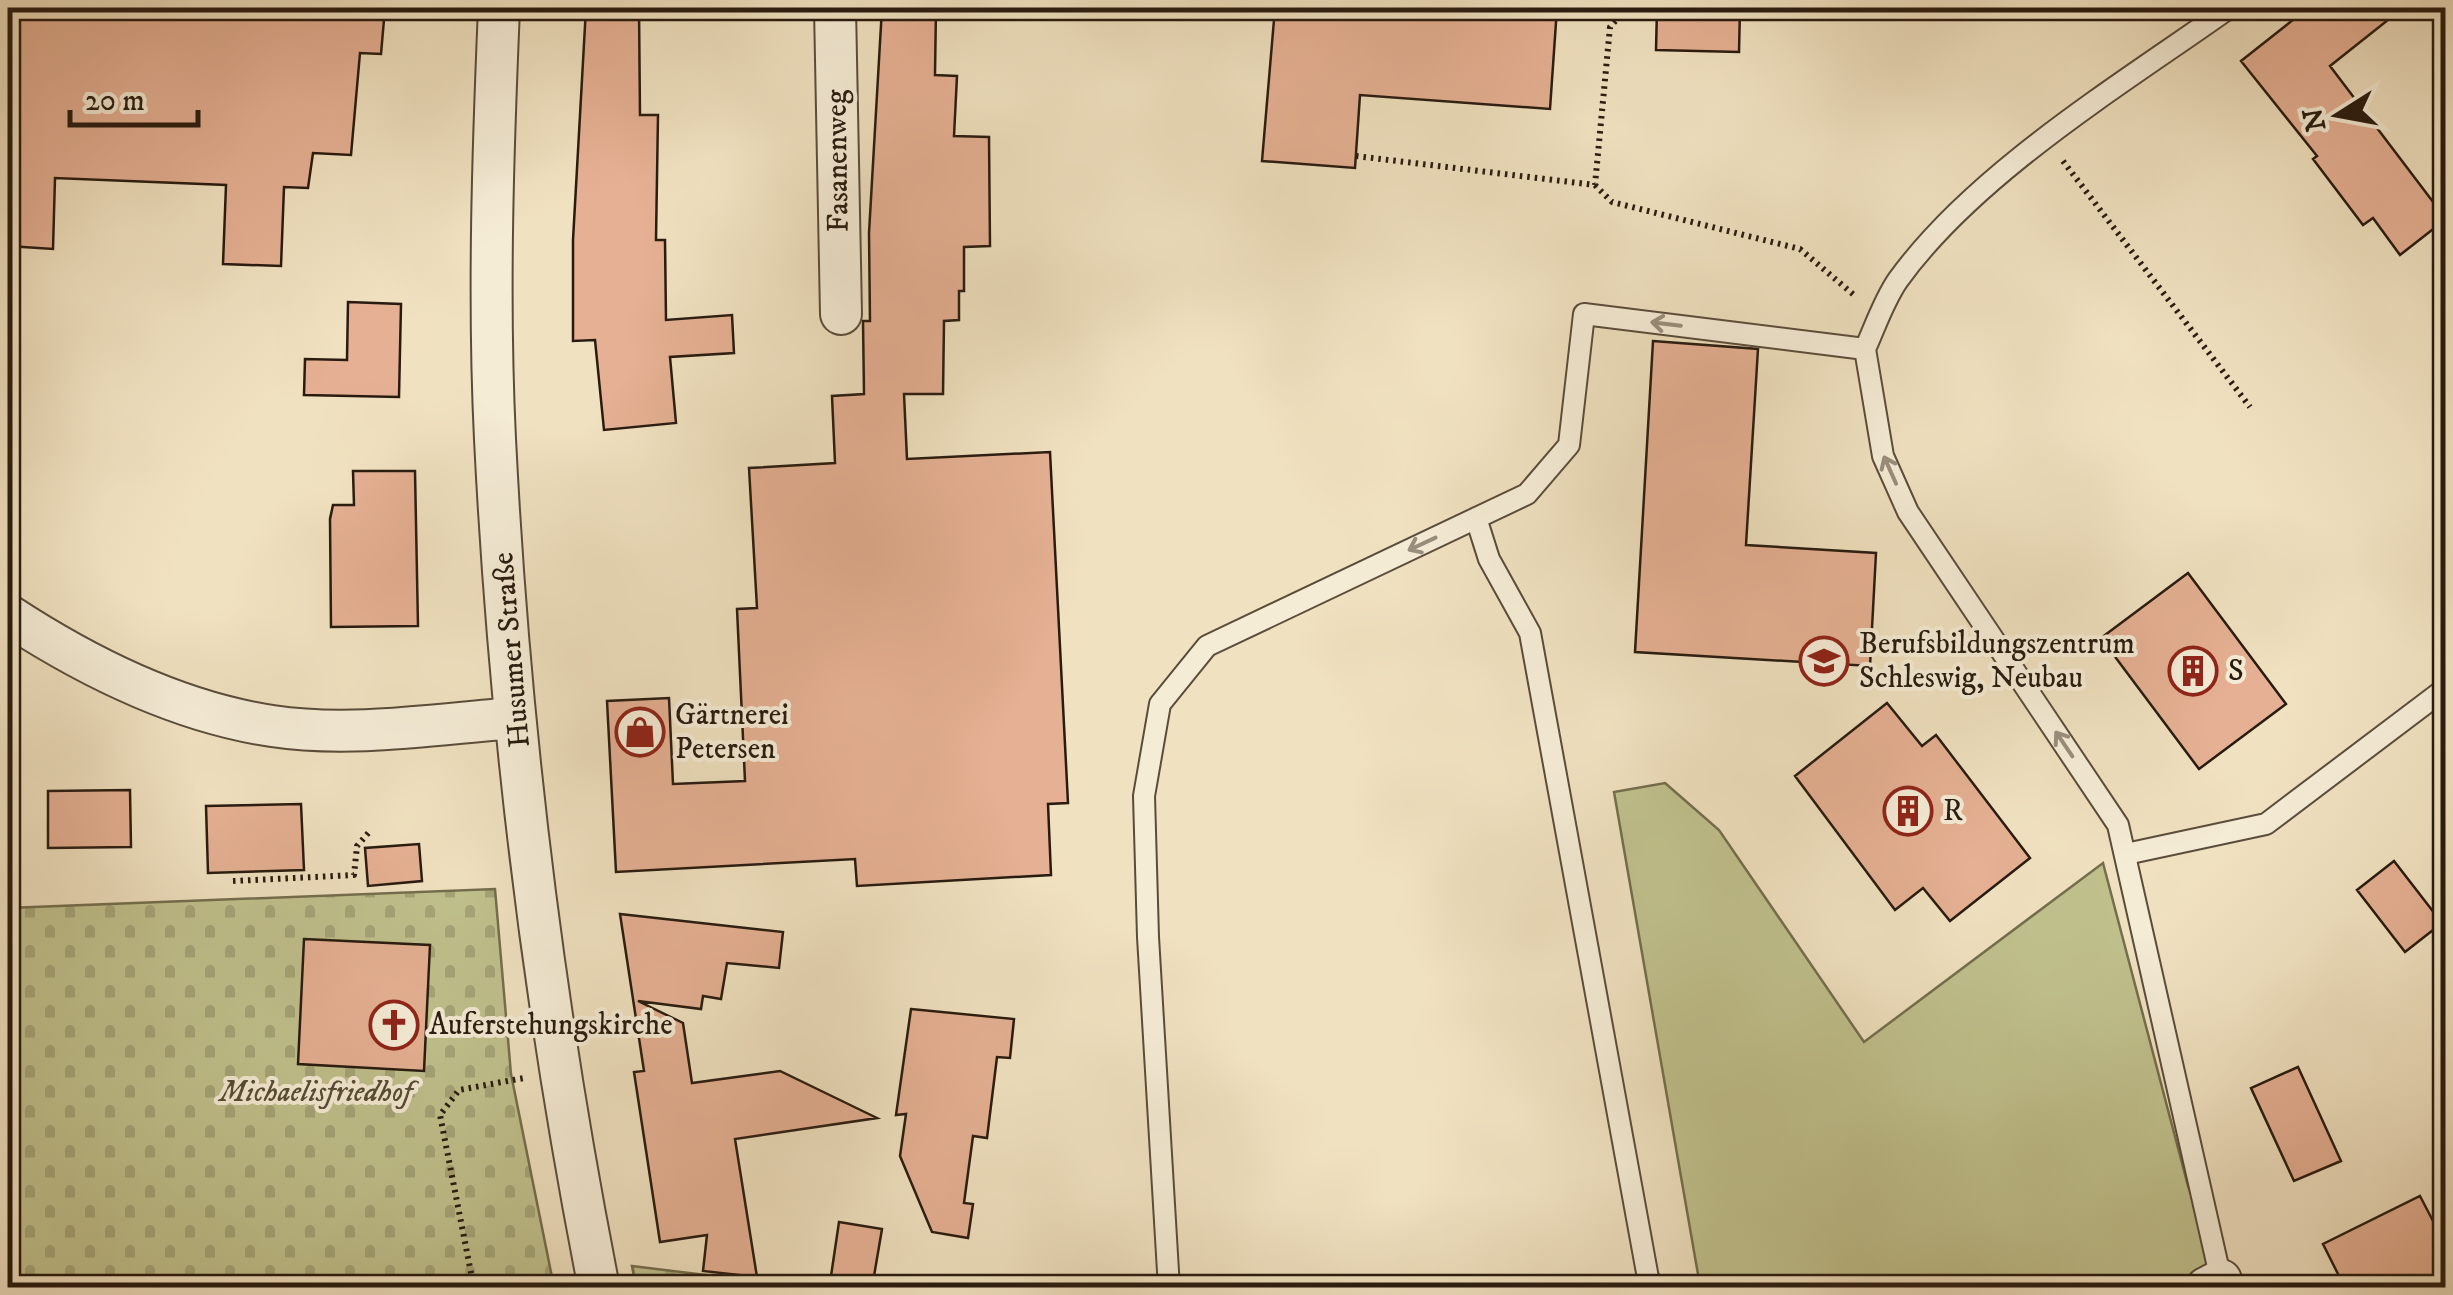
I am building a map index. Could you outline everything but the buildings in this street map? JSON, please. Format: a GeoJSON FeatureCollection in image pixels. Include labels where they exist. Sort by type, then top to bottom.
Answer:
{"type":"FeatureCollection","features":[{"type":"Feature","properties":{"kind":"street","name":"Husumer Straße"},"geometry":{"type":"LineString","coordinates":[[499,8],[494,130],[495,436],[515,718],[562,1070],[599,1288]]}},
{"type":"Feature","properties":{"kind":"street","name":"Fasanenweg"},"geometry":{"type":"LineString","coordinates":[[835,8],[841,314]]}},
{"type":"Feature","properties":{"kind":"street"},"geometry":{"type":"LineString","coordinates":[[8,615],[72,657],[174,700],[272,726],[366,730],[515,718]]}},
{"type":"Feature","properties":{"kind":"lane"},"geometry":{"type":"LineString","coordinates":[[2213,1284],[2118,825],[1908,512],[1883,456],[1865,349],[1897,281],[1961,212],[2046,138],[2228,8]]}},
{"type":"Feature","properties":{"kind":"lane"},"geometry":{"type":"LineString","coordinates":[[1169,1288],[1148,937],[1144,796],[1160,704],[1208,646],[1527,494],[1569,445],[1584,314],[1865,349]]}},
{"type":"Feature","properties":{"kind":"lane"},"geometry":{"type":"LineString","coordinates":[[1476,518],[1489,559],[1530,632],[1648,1278],[1656,1288]]}},
{"type":"Feature","properties":{"kind":"lane"},"geometry":{"type":"LineString","coordinates":[[2126,854],[2266,824],[2446,688]]}},
{"type":"Feature","properties":{"kind":"path"},"geometry":{"type":"LineString","coordinates":[[1594,185],[1610,26],[1627,8]]}},
{"type":"Feature","properties":{"kind":"path"},"geometry":{"type":"LineString","coordinates":[[2046,138],[2250,407]]}},
{"type":"Feature","properties":{"kind":"path"},"geometry":{"type":"LineString","coordinates":[[1356,156],[1594,185],[1612,202],[1800,249],[1858,298],[1865,349]]}},
{"type":"Feature","properties":{"kind":"path"},"geometry":{"type":"LineString","coordinates":[[233,881],[354,875],[357,846],[370,831]]}},
{"type":"Feature","properties":{"kind":"path"},"geometry":{"type":"LineString","coordinates":[[474,1288],[440,1115],[459,1090],[562,1070]]}},
{"type":"Feature","properties":{"kind":"green space"},"geometry":{"type":"Polygon","coordinates":[[[1665,783],[1719,830],[1864,1042],[2103,863],[2188,1186],[2224,1287],[1682,1287],[1699,1280],[1614,792],[1665,783]]]}},
{"type":"Feature","properties":{"kind":"green space","name":"Michaelisfriedhof"},"geometry":{"type":"Polygon","coordinates":[[[495,889],[511,1074],[554,1287],[8,1287],[8,908],[495,889]]]}},
{"type":"Feature","properties":{"kind":"green space"},"geometry":{"type":"Polygon","coordinates":[[[632,1266],[804,1287],[636,1287],[632,1266]]]}},
{"type":"Feature","properties":{"kind":"place","name":"Berufsbildungszentrum Schleswig, Neubau"},"geometry":{"type":"Point","coordinates":[1824,661]}},
{"type":"Feature","properties":{"kind":"place","name":"S"},"geometry":{"type":"Point","coordinates":[2193,671]}},
{"type":"Feature","properties":{"kind":"place","name":"Gärtnerei Petersen"},"geometry":{"type":"Point","coordinates":[640,732]}},
{"type":"Feature","properties":{"kind":"place","name":"R"},"geometry":{"type":"Point","coordinates":[1908,811]}},
{"type":"Feature","properties":{"kind":"place","name":"Auferstehungskirche"},"geometry":{"type":"Point","coordinates":[394,1025]}}]}
